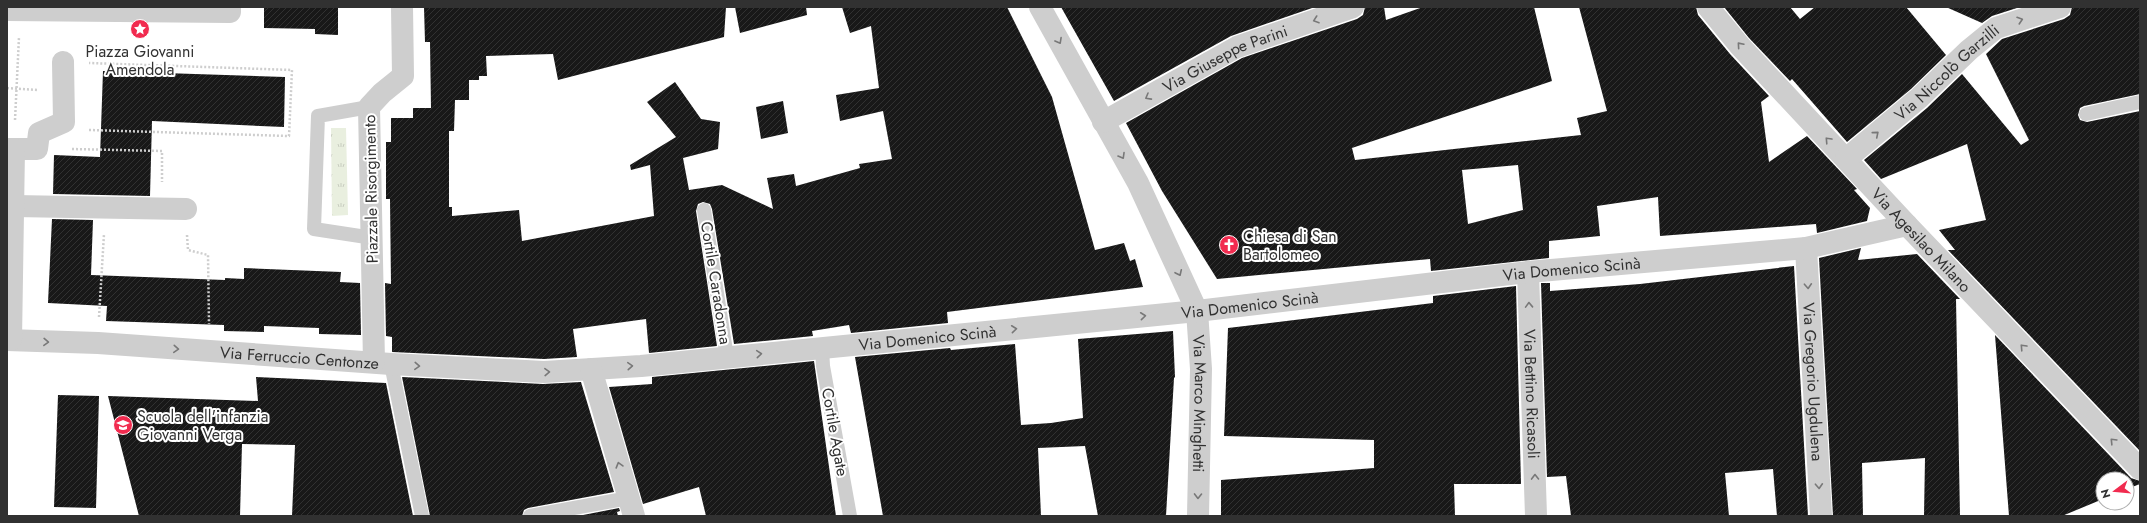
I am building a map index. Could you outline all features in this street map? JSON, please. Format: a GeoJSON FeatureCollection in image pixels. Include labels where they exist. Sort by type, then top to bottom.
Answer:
{"type":"FeatureCollection","features":[{"type":"Feature","properties":{"kind":"street"},"geometry":{"type":"LineString","coordinates":[[13,10],[81,9],[230,12],[230,7]]}},
{"type":"Feature","properties":{"kind":"street","name":"Piazzale Risorgimento"},"geometry":{"type":"LineString","coordinates":[[383,363],[373,238],[369,107],[382,93],[403,76],[402,7]]}},
{"type":"Feature","properties":{"kind":"street","name":"Via Marco Minghetti"},"geometry":{"type":"LineString","coordinates":[[1040,7],[1138,183],[1196,311],[1201,369],[1198,516]]}},
{"type":"Feature","properties":{"kind":"street","name":"Via Giuseppe Parini"},"geometry":{"type":"LineString","coordinates":[[1103,122],[1237,47],[1353,7]]}},
{"type":"Feature","properties":{"kind":"street","name":"Via Agesilao Milano"},"geometry":{"type":"LineString","coordinates":[[1708,7],[1740,46],[1907,225],[2140,469]]}},
{"type":"Feature","properties":{"kind":"street","name":"Via Niccolò Garzilli"},"geometry":{"type":"LineString","coordinates":[[1846,159],[1919,98],[1969,50],[1996,28],[2060,7]]}},
{"type":"Feature","properties":{"kind":"street"},"geometry":{"type":"LineString","coordinates":[[9,340],[12,218],[11,149],[37,148],[39,133],[64,122],[63,62]]}},
{"type":"Feature","properties":{"kind":"street"},"geometry":{"type":"LineString","coordinates":[[12,218],[105,208],[186,209]]}},
{"type":"Feature","properties":{"kind":"street","name":"Via Domenico Scinà"},"geometry":{"type":"LineString","coordinates":[[591,369],[1196,311],[1528,272],[1806,248],[1907,225]]}},
{"type":"Feature","properties":{"kind":"street","name":"Via Gregorio Ugdulena"},"geometry":{"type":"LineString","coordinates":[[1806,248],[1821,516]]}},
{"type":"Feature","properties":{"kind":"street","name":"Via Bettino Ricasoli"},"geometry":{"type":"LineString","coordinates":[[1528,272],[1536,516]]}},
{"type":"Feature","properties":{"kind":"street","name":"Via Ferruccio Centonze"},"geometry":{"type":"LineString","coordinates":[[9,340],[98,343],[383,363],[544,372],[591,369]]}},
{"type":"Feature","properties":{"kind":"street"},"geometry":{"type":"LineString","coordinates":[[591,369],[632,507]]}},
{"type":"Feature","properties":{"kind":"lane"},"geometry":{"type":"LineString","coordinates":[[2086,114],[2140,102]]}},
{"type":"Feature","properties":{"kind":"lane"},"geometry":{"type":"LineString","coordinates":[[369,107],[318,116],[314,229],[373,238]]}},
{"type":"Feature","properties":{"kind":"lane","name":"Cortile Caradonna"},"geometry":{"type":"LineString","coordinates":[[704,210],[727,357]]}},
{"type":"Feature","properties":{"kind":"lane","name":"Cortile Agate"},"geometry":{"type":"LineString","coordinates":[[822,348],[823,366],[850,516]]}},
{"type":"Feature","properties":{"kind":"lane"},"geometry":{"type":"LineString","coordinates":[[383,363],[422,516]]}},
{"type":"Feature","properties":{"kind":"lane"},"geometry":{"type":"LineString","coordinates":[[530,516],[632,507]]}},
{"type":"Feature","properties":{"kind":"path"},"geometry":{"type":"LineString","coordinates":[[11,149],[16,89],[13,10]]}},
{"type":"Feature","properties":{"kind":"path"},"geometry":{"type":"LineString","coordinates":[[63,62],[292,70],[289,136],[85,130],[64,122]]}},
{"type":"Feature","properties":{"kind":"path"},"geometry":{"type":"LineString","coordinates":[[7,88],[16,89]]}},
{"type":"Feature","properties":{"kind":"path"},"geometry":{"type":"LineString","coordinates":[[37,148],[162,151],[161,208]]}},
{"type":"Feature","properties":{"kind":"path"},"geometry":{"type":"LineString","coordinates":[[98,343],[105,208]]}},
{"type":"Feature","properties":{"kind":"path"},"geometry":{"type":"LineString","coordinates":[[208,255],[209,302]]}},
{"type":"Feature","properties":{"kind":"green space"},"geometry":{"type":"Polygon","coordinates":[[[331,128],[346,128],[348,215],[332,216],[331,128]]]}},
{"type":"Feature","properties":{"kind":"building"},"geometry":{"type":"Polygon","coordinates":[[[264,7],[338,7],[338,35],[315,34],[315,29],[264,28],[264,7]]]}},
{"type":"Feature","properties":{"kind":"building"},"geometry":{"type":"Polygon","coordinates":[[[424,7],[726,7],[724,37],[558,80],[553,54],[486,56],[487,76],[479,76],[479,80],[469,80],[469,100],[455,100],[454,131],[449,131],[449,207],[452,207],[452,216],[519,210],[522,241],[654,216],[650,165],[631,170],[630,165],[676,137],[647,102],[675,82],[701,119],[720,122],[718,149],[683,158],[689,190],[722,185],[773,209],[767,178],[794,174],[796,186],[860,168],[859,164],[892,159],[883,111],[840,121],[836,95],[879,88],[871,26],[850,33],[842,7],[1007,7],[1052,97],[1095,250],[1124,243],[1130,261],[1135,259],[1143,287],[947,312],[948,323],[851,333],[849,325],[812,331],[813,336],[734,344],[712,209],[710,204],[703,202],[698,204],[696,211],[717,346],[649,353],[646,319],[573,329],[577,357],[544,359],[392,352],[392,337],[386,336],[385,283],[391,284],[390,199],[386,199],[386,142],[391,142],[391,118],[413,118],[413,108],[431,108],[430,42],[425,42],[424,7]]]}},
{"type":"Feature","properties":{"kind":"building"},"geometry":{"type":"Polygon","coordinates":[[[735,7],[806,7],[807,15],[740,33],[735,7]]]}},
{"type":"Feature","properties":{"kind":"building"},"geometry":{"type":"Polygon","coordinates":[[[1061,7],[1315,7],[1231,36],[1114,101],[1061,7]]]}},
{"type":"Feature","properties":{"kind":"building"},"geometry":{"type":"Polygon","coordinates":[[[1365,7],[1384,7],[1386,20],[1423,7],[1534,7],[1552,81],[1352,148],[1355,160],[1581,135],[1577,118],[1607,111],[1579,7],[1696,7],[1698,15],[1730,54],[1769,96],[1761,102],[1769,162],[1807,136],[1857,189],[1854,190],[1870,208],[1867,221],[1817,233],[1816,224],[1660,236],[1658,197],[1597,206],[1600,236],[1549,241],[1549,258],[1431,271],[1430,259],[1217,279],[1162,191],[1126,123],[1242,58],[1357,19],[1363,15],[1365,7]],[[1518,165],[1462,170],[1468,224],[1523,210],[1518,165]]]}},
{"type":"Feature","properties":{"kind":"building"},"geometry":{"type":"Polygon","coordinates":[[[1724,7],[1790,7],[1800,19],[1815,7],[1906,7],[1946,55],[1911,89],[1847,142],[1792,79],[1790,81],[1749,38],[1724,7]]]}},
{"type":"Feature","properties":{"kind":"building"},"geometry":{"type":"Polygon","coordinates":[[[1946,7],[2020,7],[1992,16],[1982,23],[1946,7]]]}},
{"type":"Feature","properties":{"kind":"building"},"geometry":{"type":"Polygon","coordinates":[[[2072,7],[2140,7],[2140,94],[2084,106],[2080,108],[2078,115],[2080,120],[2087,122],[2140,111],[2140,451],[1948,250],[1955,250],[1939,230],[1986,220],[1967,144],[1881,179],[1864,160],[1927,108],[1962,74],[2021,145],[2029,140],[1986,54],[2002,39],[2064,19],[2070,15],[2072,7]]]}},
{"type":"Feature","properties":{"kind":"building"},"geometry":{"type":"Polygon","coordinates":[[[103,71],[285,77],[284,127],[152,121],[150,196],[53,194],[54,155],[100,157],[103,71]]]}},
{"type":"Feature","properties":{"kind":"building"},"geometry":{"type":"Polygon","coordinates":[[[783,101],[788,133],[761,139],[756,107],[783,101]]]}},
{"type":"Feature","properties":{"kind":"building"},"geometry":{"type":"Polygon","coordinates":[[[52,219],[93,220],[91,275],[225,280],[225,278],[244,279],[244,268],[341,272],[340,282],[360,283],[361,335],[319,334],[319,328],[264,326],[264,332],[224,331],[224,325],[106,321],[107,306],[48,303],[52,219]]]}},
{"type":"Feature","properties":{"kind":"building"},"geometry":{"type":"Polygon","coordinates":[[[1861,248],[1858,260],[1917,254],[1960,299],[1956,299],[1960,516],[1924,516],[1925,458],[1862,463],[1863,516],[1833,516],[1819,258],[1861,248]]]}},
{"type":"Feature","properties":{"kind":"building"},"geometry":{"type":"Polygon","coordinates":[[[1794,266],[1808,516],[1777,516],[1773,469],[1725,473],[1729,516],[1571,516],[1566,476],[1547,477],[1541,283],[1550,283],[1550,291],[1640,284],[1794,266]]]}},
{"type":"Feature","properties":{"kind":"building"},"geometry":{"type":"Polygon","coordinates":[[[1516,286],[1521,484],[1454,484],[1455,516],[1221,516],[1221,480],[1374,468],[1374,440],[1224,436],[1228,328],[1433,303],[1433,296],[1516,286]]]}},
{"type":"Feature","properties":{"kind":"building"},"geometry":{"type":"Polygon","coordinates":[[[1173,331],[1175,377],[1166,516],[1098,516],[1085,446],[1038,448],[1041,516],[883,516],[855,357],[950,348],[951,350],[1015,344],[1021,425],[1051,423],[1083,418],[1078,339],[1173,331]]]}},
{"type":"Feature","properties":{"kind":"building"},"geometry":{"type":"Polygon","coordinates":[[[1995,335],[2124,471],[2095,471],[2095,502],[2062,516],[2009,516],[1995,335]]]}},
{"type":"Feature","properties":{"kind":"building"},"geometry":{"type":"Polygon","coordinates":[[[814,361],[836,516],[706,516],[699,487],[643,504],[609,387],[652,384],[652,377],[814,361]]]}},
{"type":"Feature","properties":{"kind":"building"},"geometry":{"type":"Polygon","coordinates":[[[256,377],[386,383],[413,516],[292,516],[295,445],[242,444],[240,516],[139,516],[108,396],[258,401],[256,377]]]}},
{"type":"Feature","properties":{"kind":"building"},"geometry":{"type":"Polygon","coordinates":[[[402,377],[543,384],[581,382],[614,492],[528,508],[524,510],[522,516],[430,516],[402,377]]]}},
{"type":"Feature","properties":{"kind":"building"},"geometry":{"type":"Polygon","coordinates":[[[58,395],[99,396],[96,508],[54,507],[58,395]]]}},
{"type":"Feature","properties":{"kind":"building"},"geometry":{"type":"Polygon","coordinates":[[[2135,479],[2140,481],[2140,484],[2135,486],[2135,479]]]}},
{"type":"Feature","properties":{"kind":"building"},"geometry":{"type":"Polygon","coordinates":[[[619,508],[620,511],[617,512],[618,516],[578,516],[619,508]]]}},
{"type":"Feature","properties":{"kind":"place","name":"Piazza Giovanni Amendola"},"geometry":{"type":"Point","coordinates":[140,29]}},
{"type":"Feature","properties":{"kind":"place","name":"Chiesa di San Bartolomeo"},"geometry":{"type":"Point","coordinates":[1229,245]}},
{"type":"Feature","properties":{"kind":"place","name":"Scuola dell'infanzia Giovanni Verga"},"geometry":{"type":"Point","coordinates":[123,425]}}]}
